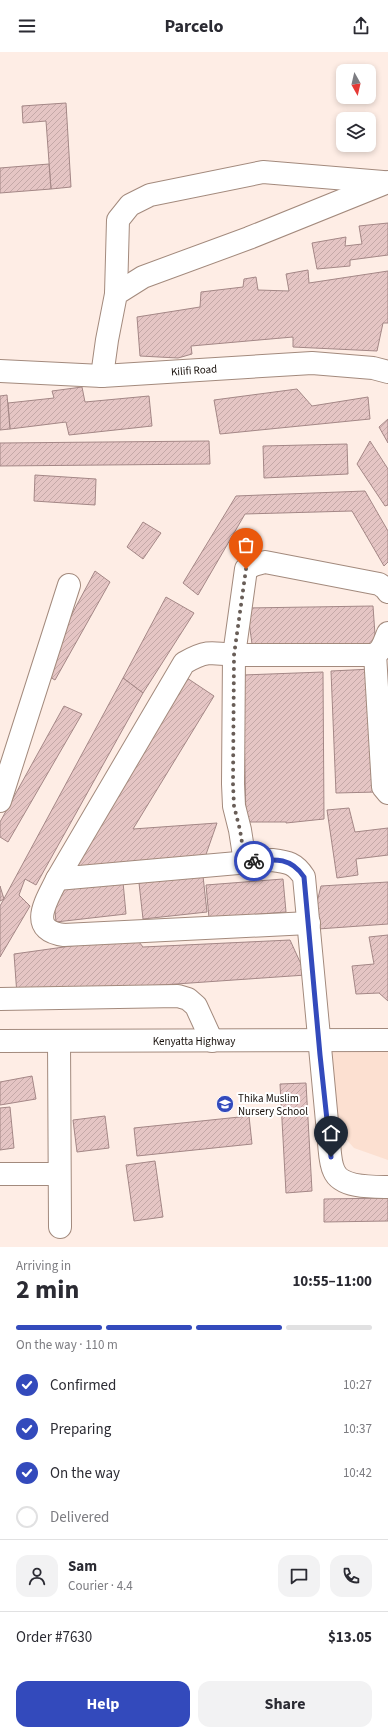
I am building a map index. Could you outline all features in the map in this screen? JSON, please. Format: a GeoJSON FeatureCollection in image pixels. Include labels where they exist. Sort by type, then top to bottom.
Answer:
{"type":"FeatureCollection","features":[{"type":"Feature","properties":{"kind":"street"},"geometry":{"type":"LineString","coordinates":[[102,376],[116,294],[118,220],[130,205],[150,196],[263,172],[387,182]]}},
{"type":"Feature","properties":{"kind":"street"},"geometry":{"type":"LineString","coordinates":[[116,294],[143,277],[248,238],[387,182]]}},
{"type":"Feature","properties":{"kind":"street","name":"Kilifi Road"},"geometry":{"type":"LineString","coordinates":[[0,371],[102,376],[312,363],[373,368],[388,372]]}},
{"type":"Feature","properties":{"kind":"street"},"geometry":{"type":"LineString","coordinates":[[245,862],[234,799],[234,655],[246,569],[254,564],[265,562],[379,584],[388,592]]}},
{"type":"Feature","properties":{"kind":"street"},"geometry":{"type":"LineString","coordinates":[[0,801],[69,585]]}},
{"type":"Feature","properties":{"kind":"street"},"geometry":{"type":"LineString","coordinates":[[308,923],[64,936],[54,934],[48,930],[43,924],[41,918],[43,908],[57,879],[184,663],[201,654],[213,652],[234,655],[375,654],[382,648],[388,633]]}},
{"type":"Feature","properties":{"kind":"street"},"geometry":{"type":"LineString","coordinates":[[375,654],[383,787],[388,793]]}},
{"type":"Feature","properties":{"kind":"street"},"geometry":{"type":"LineString","coordinates":[[57,879],[272,860],[286,861],[298,867],[304,877],[329,1143],[334,1171],[342,1181],[368,1187],[388,1187]]}},
{"type":"Feature","properties":{"kind":"street"},"geometry":{"type":"LineString","coordinates":[[0,998],[178,996],[188,999],[196,1006],[212,1041]]}},
{"type":"Feature","properties":{"kind":"street","name":"Kenyatta Highway"},"geometry":{"type":"LineString","coordinates":[[0,1041],[388,1040]]}},
{"type":"Feature","properties":{"kind":"street"},"geometry":{"type":"LineString","coordinates":[[59,1041],[60,1227]]}},
{"type":"Feature","properties":{"kind":"street"},"geometry":{"type":"LineString","coordinates":[[0,1174],[59,1174]]}},
{"type":"Feature","properties":{"kind":"shaded area"},"geometry":{"type":"Polygon","coordinates":[[[331,1050],[388,1051],[388,1160],[354,1148],[340,1132],[333,1116],[331,1050]]]}},
{"type":"Feature","properties":{"kind":"building"},"geometry":{"type":"Polygon","coordinates":[[[66,103],[71,187],[51,189],[46,121],[23,123],[22,106],[66,103]]]}},
{"type":"Feature","properties":{"kind":"building"},"geometry":{"type":"Polygon","coordinates":[[[49,164],[51,189],[0,193],[0,168],[49,164]]]}},
{"type":"Feature","properties":{"kind":"building"},"geometry":{"type":"Polygon","coordinates":[[[388,223],[388,255],[350,260],[350,266],[317,269],[312,243],[346,237],[345,246],[362,244],[359,226],[388,223]]]}},
{"type":"Feature","properties":{"kind":"building"},"geometry":{"type":"Polygon","coordinates":[[[308,270],[309,283],[388,271],[388,323],[383,323],[377,351],[293,347],[293,337],[191,346],[192,354],[178,358],[140,356],[137,317],[200,307],[201,292],[243,287],[244,279],[256,277],[258,290],[289,291],[286,274],[308,270]]]}},
{"type":"Feature","properties":{"kind":"building"},"geometry":{"type":"Polygon","coordinates":[[[82,387],[85,402],[149,396],[152,426],[69,435],[66,422],[10,429],[8,403],[54,398],[52,391],[82,387]]]}},
{"type":"Feature","properties":{"kind":"building"},"geometry":{"type":"Polygon","coordinates":[[[297,389],[312,406],[368,397],[370,419],[220,434],[214,400],[297,389]]]}},
{"type":"Feature","properties":{"kind":"building"},"geometry":{"type":"Polygon","coordinates":[[[7,395],[10,429],[0,430],[0,396],[7,395]]]}},
{"type":"Feature","properties":{"kind":"building"},"geometry":{"type":"Polygon","coordinates":[[[388,419],[388,443],[379,427],[388,419]]]}},
{"type":"Feature","properties":{"kind":"building"},"geometry":{"type":"Polygon","coordinates":[[[209,441],[210,464],[0,466],[0,443],[209,441]]]}},
{"type":"Feature","properties":{"kind":"building"},"geometry":{"type":"Polygon","coordinates":[[[370,441],[388,469],[388,505],[385,506],[357,464],[370,441]]]}},
{"type":"Feature","properties":{"kind":"building"},"geometry":{"type":"Polygon","coordinates":[[[347,444],[348,474],[264,478],[263,446],[347,444]]]}},
{"type":"Feature","properties":{"kind":"building"},"geometry":{"type":"Polygon","coordinates":[[[35,475],[96,479],[95,505],[34,501],[35,475]]]}},
{"type":"Feature","properties":{"kind":"building"},"geometry":{"type":"Polygon","coordinates":[[[365,491],[388,531],[388,562],[384,566],[352,511],[245,514],[198,595],[183,583],[236,496],[365,491]]]}},
{"type":"Feature","properties":{"kind":"building"},"geometry":{"type":"Polygon","coordinates":[[[143,522],[161,533],[143,559],[127,547],[143,522]]]}},
{"type":"Feature","properties":{"kind":"building"},"geometry":{"type":"Polygon","coordinates":[[[95,571],[110,582],[55,680],[41,672],[95,571]]]}},
{"type":"Feature","properties":{"kind":"building"},"geometry":{"type":"Polygon","coordinates":[[[166,597],[194,613],[143,693],[123,678],[166,597]]]}},
{"type":"Feature","properties":{"kind":"building"},"geometry":{"type":"Polygon","coordinates":[[[373,606],[376,649],[253,651],[247,608],[373,606]]]}},
{"type":"Feature","properties":{"kind":"building"},"geometry":{"type":"Polygon","coordinates":[[[372,669],[377,792],[336,793],[331,671],[372,669]]]}},
{"type":"Feature","properties":{"kind":"building"},"geometry":{"type":"Polygon","coordinates":[[[323,672],[324,819],[286,823],[246,822],[243,675],[323,672]]]}},
{"type":"Feature","properties":{"kind":"building"},"geometry":{"type":"Polygon","coordinates":[[[184,676],[214,696],[133,829],[217,823],[203,863],[63,877],[184,676]]]}},
{"type":"Feature","properties":{"kind":"building"},"geometry":{"type":"Polygon","coordinates":[[[123,678],[143,693],[36,885],[25,879],[19,895],[30,906],[0,957],[0,906],[123,678]]]}},
{"type":"Feature","properties":{"kind":"building"},"geometry":{"type":"Polygon","coordinates":[[[64,706],[82,714],[8,842],[0,837],[0,822],[64,706]]]}},
{"type":"Feature","properties":{"kind":"building"},"geometry":{"type":"Polygon","coordinates":[[[349,808],[355,832],[388,828],[388,855],[356,859],[358,875],[337,878],[327,810],[349,808]]]}},
{"type":"Feature","properties":{"kind":"building"},"geometry":{"type":"Polygon","coordinates":[[[203,876],[207,912],[143,919],[139,883],[203,876]]]}},
{"type":"Feature","properties":{"kind":"building"},"geometry":{"type":"Polygon","coordinates":[[[283,879],[286,912],[209,918],[206,885],[283,879]]]}},
{"type":"Feature","properties":{"kind":"building"},"geometry":{"type":"Polygon","coordinates":[[[123,882],[126,914],[56,922],[53,889],[123,882]]]}},
{"type":"Feature","properties":{"kind":"building"},"geometry":{"type":"Polygon","coordinates":[[[388,882],[388,924],[318,929],[313,918],[321,886],[388,882]]]}},
{"type":"Feature","properties":{"kind":"building"},"geometry":{"type":"Polygon","coordinates":[[[0,886],[4,899],[0,901],[0,886]]]}},
{"type":"Feature","properties":{"kind":"building"},"geometry":{"type":"Polygon","coordinates":[[[388,935],[388,1001],[379,993],[356,994],[352,966],[374,964],[369,937],[388,935]]]}},
{"type":"Feature","properties":{"kind":"building"},"geometry":{"type":"Polygon","coordinates":[[[135,937],[143,947],[290,940],[306,975],[17,995],[14,954],[135,937]]]}},
{"type":"Feature","properties":{"kind":"building"},"geometry":{"type":"Polygon","coordinates":[[[32,1076],[36,1099],[0,1105],[0,1082],[32,1076]]]}},
{"type":"Feature","properties":{"kind":"building"},"geometry":{"type":"Polygon","coordinates":[[[306,1083],[312,1191],[286,1193],[280,1084],[306,1083]]]}},
{"type":"Feature","properties":{"kind":"building"},"geometry":{"type":"Polygon","coordinates":[[[10,1107],[14,1148],[0,1150],[0,1108],[10,1107]]]}},
{"type":"Feature","properties":{"kind":"building"},"geometry":{"type":"Polygon","coordinates":[[[105,1116],[109,1148],[77,1152],[73,1120],[105,1116]]]}},
{"type":"Feature","properties":{"kind":"building"},"geometry":{"type":"Polygon","coordinates":[[[249,1116],[252,1144],[137,1156],[134,1128],[249,1116]]]}},
{"type":"Feature","properties":{"kind":"building"},"geometry":{"type":"Polygon","coordinates":[[[155,1161],[163,1217],[134,1221],[126,1165],[155,1161]]]}},
{"type":"Feature","properties":{"kind":"building"},"geometry":{"type":"Polygon","coordinates":[[[388,1198],[388,1221],[324,1222],[324,1199],[388,1198]]]}},
{"type":"Feature","properties":{"kind":"way so far"},"geometry":{"type":"LineString","coordinates":[[246,569],[234,655],[233,784],[234,806],[240,830],[245,862],[254,861]]}},
{"type":"Feature","properties":{"kind":"place","name":"Thika Muslim Nursery School"},"geometry":{"type":"Point","coordinates":[225,1104]}},
{"type":"Feature","properties":{"kind":"route"},"geometry":{"type":"LineString","coordinates":[[254,861],[286,861],[298,867],[304,877],[331,1157]]}}]}
